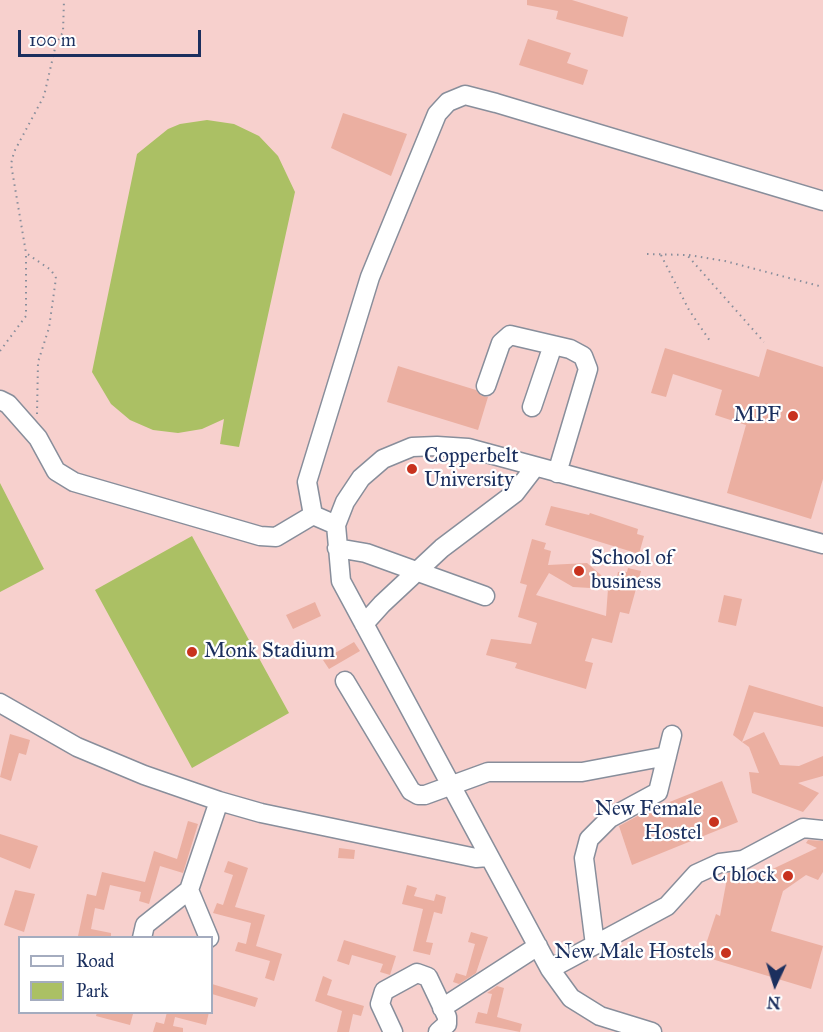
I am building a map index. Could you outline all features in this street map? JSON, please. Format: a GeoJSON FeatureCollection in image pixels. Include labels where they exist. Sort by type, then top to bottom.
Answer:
{"type":"FeatureCollection","features":[{"type":"Feature","properties":{"kind":"lane"},"geometry":{"type":"LineString","coordinates":[[313,515],[307,482],[370,278],[437,114],[448,102],[465,95],[496,103],[823,201]]}},
{"type":"Feature","properties":{"kind":"lane"},"geometry":{"type":"LineString","coordinates":[[486,386],[501,343],[510,335],[553,345],[583,356],[588,369],[557,473]]}},
{"type":"Feature","properties":{"kind":"lane"},"geometry":{"type":"LineString","coordinates":[[532,407],[553,345]]}},
{"type":"Feature","properties":{"kind":"lane"},"geometry":{"type":"LineString","coordinates":[[0,400],[8,404],[38,438],[56,471],[74,482],[260,536],[276,537],[313,515]]}},
{"type":"Feature","properties":{"kind":"lane"},"geometry":{"type":"LineString","coordinates":[[652,1032],[600,1016],[571,998],[550,969],[341,581],[336,525],[345,502],[361,478],[383,459],[412,447],[468,448],[823,544]]}},
{"type":"Feature","properties":{"kind":"lane"},"geometry":{"type":"LineString","coordinates":[[364,624],[381,604],[441,548],[515,493],[535,467]]}},
{"type":"Feature","properties":{"kind":"lane"},"geometry":{"type":"LineString","coordinates":[[313,515],[336,525]]}},
{"type":"Feature","properties":{"kind":"lane"},"geometry":{"type":"LineString","coordinates":[[337,548],[356,550],[485,596]]}},
{"type":"Feature","properties":{"kind":"lane"},"geometry":{"type":"LineString","coordinates":[[345,681],[411,791],[426,795],[488,772],[582,771],[667,756]]}},
{"type":"Feature","properties":{"kind":"lane"},"geometry":{"type":"LineString","coordinates":[[1,707],[77,747],[144,775],[219,801],[261,813],[476,858],[488,857]]}},
{"type":"Feature","properties":{"kind":"lane"},"geometry":{"type":"LineString","coordinates":[[595,945],[584,858],[589,839],[610,818],[658,792],[672,735]]}},
{"type":"Feature","properties":{"kind":"lane"},"geometry":{"type":"LineString","coordinates":[[142,936],[145,925],[189,890],[219,801]]}},
{"type":"Feature","properties":{"kind":"lane"},"geometry":{"type":"LineString","coordinates":[[550,969],[667,906],[696,874],[720,863],[743,860],[804,828],[823,830]]}},
{"type":"Feature","properties":{"kind":"lane"},"geometry":{"type":"LineString","coordinates":[[189,890],[208,936]]}},
{"type":"Feature","properties":{"kind":"lane"},"geometry":{"type":"LineString","coordinates":[[442,1008],[538,946]]}},
{"type":"Feature","properties":{"kind":"lane"},"geometry":{"type":"LineString","coordinates":[[393,1032],[380,1004],[384,992],[417,973],[428,977],[442,1008],[447,1024],[438,1032]]}},
{"type":"Feature","properties":{"kind":"path"},"geometry":{"type":"LineString","coordinates":[[0,351],[26,316],[26,253],[10,165],[14,152],[44,96],[56,44],[63,32],[64,0]]}},
{"type":"Feature","properties":{"kind":"path"},"geometry":{"type":"LineString","coordinates":[[26,253],[51,270],[56,278],[48,328],[38,362],[38,438]]}},
{"type":"Feature","properties":{"kind":"path"},"geometry":{"type":"LineString","coordinates":[[647,254],[687,255],[724,261],[823,287]]}},
{"type":"Feature","properties":{"kind":"path"},"geometry":{"type":"LineString","coordinates":[[661,254],[689,310],[710,341]]}},
{"type":"Feature","properties":{"kind":"path"},"geometry":{"type":"LineString","coordinates":[[687,255],[764,342]]}},
{"type":"Feature","properties":{"kind":"shaded area","name":"Copperbelt University"},"geometry":{"type":"Polygon","coordinates":[[[0,0],[823,0],[823,1032],[0,1032],[0,0]]]}},
{"type":"Feature","properties":{"kind":"green space"},"geometry":{"type":"Polygon","coordinates":[[[207,120],[234,124],[259,136],[278,156],[295,192],[239,447],[220,444],[224,419],[202,429],[178,433],[153,430],[130,420],[111,404],[92,372],[137,154],[168,129],[180,124],[207,120]]]}},
{"type":"Feature","properties":{"kind":"green space"},"geometry":{"type":"Polygon","coordinates":[[[0,483],[44,569],[0,592],[0,483]]]}},
{"type":"Feature","properties":{"kind":"green space","name":"Monk Stadium"},"geometry":{"type":"Polygon","coordinates":[[[192,536],[289,713],[192,768],[95,590],[192,536]]]}},
{"type":"Feature","properties":{"kind":"building"},"geometry":{"type":"Polygon","coordinates":[[[527,0],[572,0],[628,17],[623,37],[556,19],[558,11],[527,5],[527,0]]]}},
{"type":"Feature","properties":{"kind":"building"},"geometry":{"type":"Polygon","coordinates":[[[528,39],[571,53],[567,63],[588,70],[583,85],[519,65],[528,39]]]}},
{"type":"Feature","properties":{"kind":"building"},"geometry":{"type":"Polygon","coordinates":[[[343,113],[407,134],[391,176],[331,148],[343,113]]]}},
{"type":"Feature","properties":{"kind":"building","name":"MPF"},"geometry":{"type":"Polygon","coordinates":[[[665,348],[759,377],[767,349],[823,367],[823,479],[811,519],[727,493],[746,425],[715,415],[722,390],[673,374],[666,397],[651,393],[665,348]]]}},
{"type":"Feature","properties":{"kind":"building"},"geometry":{"type":"Polygon","coordinates":[[[398,366],[476,390],[482,396],[488,397],[478,430],[387,402],[398,366]]]}},
{"type":"Feature","properties":{"kind":"building"},"geometry":{"type":"Polygon","coordinates":[[[551,506],[589,515],[590,513],[638,529],[637,534],[644,536],[639,554],[545,525],[551,506]]]}},
{"type":"Feature","properties":{"kind":"building","name":"School of business"},"geometry":{"type":"Polygon","coordinates":[[[532,539],[546,543],[544,549],[551,551],[548,565],[587,563],[615,587],[618,572],[627,572],[628,568],[641,571],[629,614],[620,612],[612,643],[592,638],[585,661],[593,663],[586,689],[515,668],[517,663],[486,655],[491,639],[531,644],[537,623],[518,617],[527,585],[520,583],[532,539]],[[549,573],[536,595],[606,616],[608,589],[573,587],[549,573]]]}},
{"type":"Feature","properties":{"kind":"building"},"geometry":{"type":"Polygon","coordinates":[[[724,595],[742,599],[736,626],[718,622],[724,595]]]}},
{"type":"Feature","properties":{"kind":"building"},"geometry":{"type":"Polygon","coordinates":[[[315,602],[321,616],[293,629],[286,615],[315,602]]]}},
{"type":"Feature","properties":{"kind":"building"},"geometry":{"type":"Polygon","coordinates":[[[354,642],[360,651],[329,669],[323,660],[354,642]]]}},
{"type":"Feature","properties":{"kind":"building"},"geometry":{"type":"Polygon","coordinates":[[[749,685],[823,707],[823,727],[754,712],[742,742],[733,735],[749,685]]]}},
{"type":"Feature","properties":{"kind":"building"},"geometry":{"type":"Polygon","coordinates":[[[764,732],[780,765],[799,766],[823,756],[823,776],[798,783],[819,793],[803,812],[752,793],[749,772],[759,773],[749,747],[742,742],[764,732]]]}},
{"type":"Feature","properties":{"kind":"building"},"geometry":{"type":"Polygon","coordinates":[[[10,734],[30,740],[26,755],[19,753],[11,781],[0,777],[10,734]]]}},
{"type":"Feature","properties":{"kind":"building","name":"New Female Hostel"},"geometry":{"type":"Polygon","coordinates":[[[722,781],[738,822],[632,865],[619,826],[647,811],[722,781]]]}},
{"type":"Feature","properties":{"kind":"building"},"geometry":{"type":"Polygon","coordinates":[[[188,821],[198,824],[183,873],[160,866],[149,904],[139,901],[141,892],[110,885],[104,910],[95,908],[91,929],[111,933],[111,936],[78,936],[87,894],[96,896],[102,872],[145,882],[154,851],[177,859],[188,821]]]}},
{"type":"Feature","properties":{"kind":"building"},"geometry":{"type":"Polygon","coordinates":[[[0,834],[38,846],[30,869],[0,857],[0,834]]]}},
{"type":"Feature","properties":{"kind":"building"},"geometry":{"type":"Polygon","coordinates":[[[808,840],[823,841],[823,872],[818,880],[806,875],[783,891],[771,931],[823,946],[811,989],[702,956],[716,914],[720,916],[728,873],[748,870],[762,874],[817,848],[806,843],[808,840]]]}},
{"type":"Feature","properties":{"kind":"building"},"geometry":{"type":"Polygon","coordinates":[[[339,848],[355,850],[354,859],[338,858],[339,848]]]}},
{"type":"Feature","properties":{"kind":"building"},"geometry":{"type":"Polygon","coordinates":[[[228,861],[248,868],[235,907],[265,915],[256,946],[282,954],[274,981],[265,978],[270,961],[235,951],[238,942],[246,944],[251,923],[213,913],[217,903],[223,905],[233,875],[224,872],[228,861]]]}},
{"type":"Feature","properties":{"kind":"building"},"geometry":{"type":"Polygon","coordinates":[[[407,885],[417,888],[414,896],[434,901],[436,894],[446,897],[442,914],[434,912],[426,942],[433,943],[430,955],[413,951],[423,909],[402,904],[407,885]]]}},
{"type":"Feature","properties":{"kind":"building"},"geometry":{"type":"Polygon","coordinates":[[[15,890],[35,894],[24,932],[4,925],[15,890]]]}},
{"type":"Feature","properties":{"kind":"building"},"geometry":{"type":"Polygon","coordinates":[[[471,932],[488,937],[476,973],[459,984],[453,982],[456,973],[466,976],[475,944],[468,942],[471,932]]]}},
{"type":"Feature","properties":{"kind":"building"},"geometry":{"type":"Polygon","coordinates":[[[344,940],[396,956],[390,975],[380,972],[383,964],[352,955],[349,965],[337,961],[344,940]]]}},
{"type":"Feature","properties":{"kind":"building"},"geometry":{"type":"Polygon","coordinates":[[[323,976],[332,980],[327,995],[364,1006],[361,1016],[353,1014],[349,1032],[337,1032],[342,1011],[315,1001],[323,976]]]}},
{"type":"Feature","properties":{"kind":"building"},"geometry":{"type":"Polygon","coordinates":[[[213,984],[258,998],[255,1007],[213,994],[213,984]]]}},
{"type":"Feature","properties":{"kind":"building"},"geometry":{"type":"Polygon","coordinates":[[[497,986],[504,988],[497,1017],[522,1024],[520,1032],[475,1023],[478,1012],[487,1014],[492,994],[487,993],[497,986]]]}},
{"type":"Feature","properties":{"kind":"building"},"geometry":{"type":"Polygon","coordinates":[[[96,1014],[133,1014],[130,1025],[96,1016],[96,1014]]]}},
{"type":"Feature","properties":{"kind":"building"},"geometry":{"type":"Polygon","coordinates":[[[166,1014],[209,1014],[206,1025],[175,1017],[173,1026],[183,1028],[183,1032],[153,1032],[156,1022],[164,1024],[166,1014]]]}},
{"type":"Feature","properties":{"kind":"place","name":"MPF"},"geometry":{"type":"Point","coordinates":[793,416]}},
{"type":"Feature","properties":{"kind":"place","name":"Copperbelt University"},"geometry":{"type":"Point","coordinates":[412,469]}},
{"type":"Feature","properties":{"kind":"place","name":"School of business"},"geometry":{"type":"Point","coordinates":[579,571]}},
{"type":"Feature","properties":{"kind":"place","name":"Monk Stadium"},"geometry":{"type":"Point","coordinates":[192,652]}},
{"type":"Feature","properties":{"kind":"place","name":"New Female Hostel"},"geometry":{"type":"Point","coordinates":[714,822]}},
{"type":"Feature","properties":{"kind":"place","name":"C block"},"geometry":{"type":"Point","coordinates":[788,876]}},
{"type":"Feature","properties":{"kind":"place","name":"New Male Hostels"},"geometry":{"type":"Point","coordinates":[726,953]}}]}
